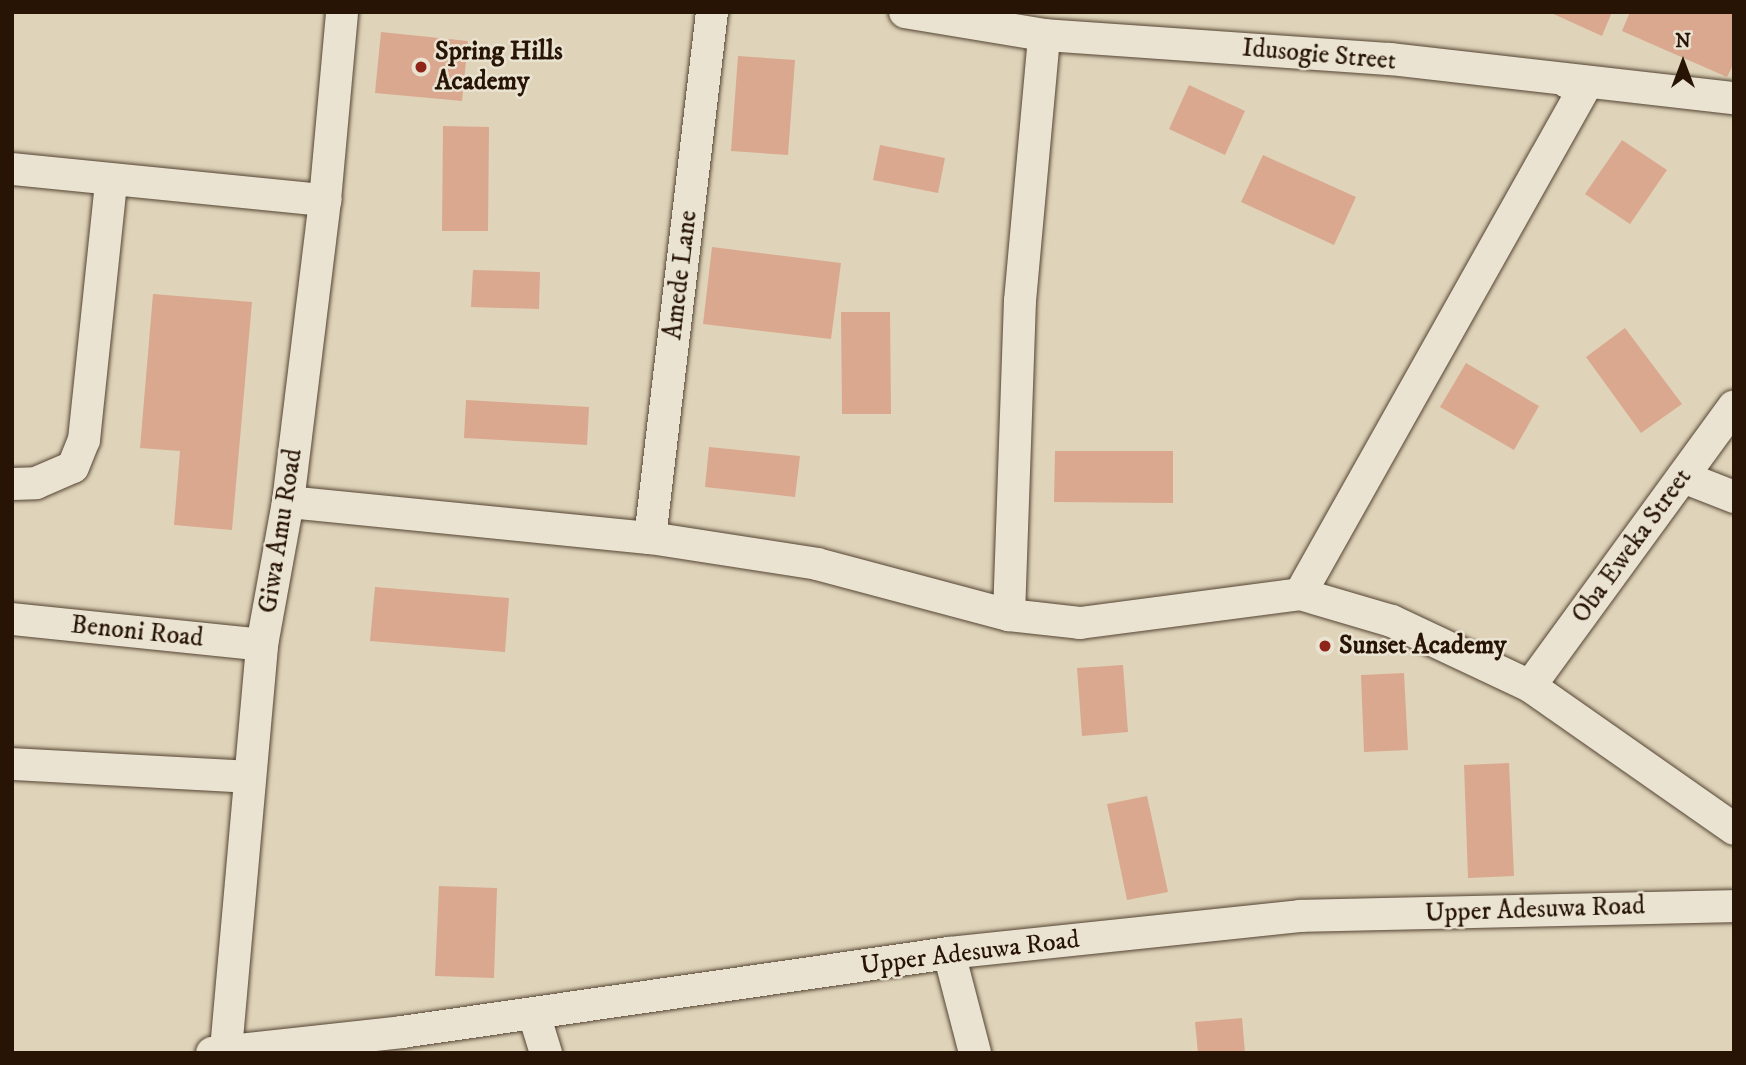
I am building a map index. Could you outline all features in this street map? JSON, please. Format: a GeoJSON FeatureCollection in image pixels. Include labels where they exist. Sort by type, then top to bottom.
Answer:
{"type":"FeatureCollection","features":[{"type":"Feature","properties":{"kind":"street","name":"Giwa Amu Road"},"geometry":{"type":"LineString","coordinates":[[219,1052],[262,645],[288,502],[325,200],[342,12]]}},
{"type":"Feature","properties":{"kind":"street","name":"Amede Lane"},"geometry":{"type":"LineString","coordinates":[[650,538],[712,12]]}},
{"type":"Feature","properties":{"kind":"street","name":"Idusogie Street"},"geometry":{"type":"LineString","coordinates":[[905,12],[1044,35],[1107,25],[1565,82],[1734,98]]}},
{"type":"Feature","properties":{"kind":"street"},"geometry":{"type":"LineString","coordinates":[[1009,615],[1020,301],[1044,35]]}},
{"type":"Feature","properties":{"kind":"street"},"geometry":{"type":"LineString","coordinates":[[1300,594],[1587,85],[1565,82]]}},
{"type":"Feature","properties":{"kind":"street"},"geometry":{"type":"LineString","coordinates":[[12,169],[111,181],[325,200]]}},
{"type":"Feature","properties":{"kind":"street"},"geometry":{"type":"LineString","coordinates":[[12,484],[36,483],[73,467],[84,440],[111,181]]}},
{"type":"Feature","properties":{"kind":"street","name":"Oba Eweka Street"},"geometry":{"type":"LineString","coordinates":[[1530,686],[1734,406]]}},
{"type":"Feature","properties":{"kind":"street"},"geometry":{"type":"LineString","coordinates":[[1683,477],[1734,497]]}},
{"type":"Feature","properties":{"kind":"street"},"geometry":{"type":"LineString","coordinates":[[288,502],[650,538],[817,564],[1009,615],[1080,623],[1300,594],[1392,621],[1530,686],[1734,829]]}},
{"type":"Feature","properties":{"kind":"street","name":"Benoni Road"},"geometry":{"type":"LineString","coordinates":[[12,619],[262,645]]}},
{"type":"Feature","properties":{"kind":"street"},"geometry":{"type":"LineString","coordinates":[[12,764],[250,777]]}},
{"type":"Feature","properties":{"kind":"street","name":"Upper Adesuwa Road"},"geometry":{"type":"LineString","coordinates":[[219,1052],[405,1043],[534,1014],[949,953],[1300,916],[1734,906]]}},
{"type":"Feature","properties":{"kind":"street"},"geometry":{"type":"LineString","coordinates":[[949,953],[975,1053]]}},
{"type":"Feature","properties":{"kind":"street"},"geometry":{"type":"LineString","coordinates":[[534,1014],[546,1053]]}},
{"type":"Feature","properties":{"kind":"building"},"geometry":{"type":"Polygon","coordinates":[[[1549,12],[1612,12],[1602,36],[1549,12]]]}},
{"type":"Feature","properties":{"kind":"building"},"geometry":{"type":"Polygon","coordinates":[[[1630,12],[1734,12],[1734,63],[1727,77],[1622,31],[1630,12]]]}},
{"type":"Feature","properties":{"kind":"building","name":"Spring Hills Academy"},"geometry":{"type":"Polygon","coordinates":[[[381,32],[468,41],[462,101],[375,93],[381,32]]]}},
{"type":"Feature","properties":{"kind":"building"},"geometry":{"type":"Polygon","coordinates":[[[738,56],[795,60],[788,155],[731,151],[738,56]]]}},
{"type":"Feature","properties":{"kind":"building"},"geometry":{"type":"Polygon","coordinates":[[[1189,85],[1245,111],[1225,155],[1169,129],[1189,85]]]}},
{"type":"Feature","properties":{"kind":"building"},"geometry":{"type":"Polygon","coordinates":[[[443,126],[489,127],[488,231],[442,231],[443,126]]]}},
{"type":"Feature","properties":{"kind":"building"},"geometry":{"type":"Polygon","coordinates":[[[1622,140],[1667,170],[1630,224],[1585,194],[1622,140]]]}},
{"type":"Feature","properties":{"kind":"building"},"geometry":{"type":"Polygon","coordinates":[[[880,145],[945,158],[938,193],[873,180],[880,145]]]}},
{"type":"Feature","properties":{"kind":"building"},"geometry":{"type":"Polygon","coordinates":[[[1263,155],[1356,197],[1334,245],[1241,202],[1263,155]]]}},
{"type":"Feature","properties":{"kind":"building"},"geometry":{"type":"Polygon","coordinates":[[[712,247],[841,263],[831,339],[703,324],[712,247]]]}},
{"type":"Feature","properties":{"kind":"building"},"geometry":{"type":"Polygon","coordinates":[[[473,270],[540,272],[539,309],[471,307],[473,270]]]}},
{"type":"Feature","properties":{"kind":"building"},"geometry":{"type":"Polygon","coordinates":[[[153,294],[252,302],[232,530],[174,525],[180,451],[140,448],[153,294]]]}},
{"type":"Feature","properties":{"kind":"building"},"geometry":{"type":"Polygon","coordinates":[[[841,312],[890,312],[891,414],[842,414],[841,312]]]}},
{"type":"Feature","properties":{"kind":"building"},"geometry":{"type":"Polygon","coordinates":[[[1625,328],[1682,404],[1641,433],[1586,357],[1625,328]]]}},
{"type":"Feature","properties":{"kind":"building"},"geometry":{"type":"Polygon","coordinates":[[[1466,363],[1539,406],[1514,450],[1440,407],[1466,363]]]}},
{"type":"Feature","properties":{"kind":"building"},"geometry":{"type":"Polygon","coordinates":[[[466,400],[589,407],[587,445],[464,438],[466,400]]]}},
{"type":"Feature","properties":{"kind":"building"},"geometry":{"type":"Polygon","coordinates":[[[709,447],[800,456],[795,497],[705,487],[709,447]]]}},
{"type":"Feature","properties":{"kind":"building"},"geometry":{"type":"Polygon","coordinates":[[[1055,451],[1173,451],[1173,503],[1054,502],[1055,451]]]}},
{"type":"Feature","properties":{"kind":"building"},"geometry":{"type":"Polygon","coordinates":[[[375,587],[509,598],[505,652],[370,641],[375,587]]]}},
{"type":"Feature","properties":{"kind":"building"},"geometry":{"type":"Polygon","coordinates":[[[1123,665],[1128,732],[1082,736],[1077,668],[1123,665]]]}},
{"type":"Feature","properties":{"kind":"building"},"geometry":{"type":"Polygon","coordinates":[[[1404,673],[1408,750],[1364,752],[1361,675],[1404,673]]]}},
{"type":"Feature","properties":{"kind":"building"},"geometry":{"type":"Polygon","coordinates":[[[1509,763],[1514,876],[1468,878],[1464,765],[1509,763]]]}},
{"type":"Feature","properties":{"kind":"building"},"geometry":{"type":"Polygon","coordinates":[[[1147,796],[1168,892],[1127,900],[1107,804],[1147,796]]]}},
{"type":"Feature","properties":{"kind":"building"},"geometry":{"type":"Polygon","coordinates":[[[439,886],[497,888],[494,978],[435,976],[439,886]]]}},
{"type":"Feature","properties":{"kind":"building"},"geometry":{"type":"Polygon","coordinates":[[[1242,1018],[1245,1053],[1198,1053],[1195,1022],[1242,1018]]]}},
{"type":"Feature","properties":{"kind":"place","name":"Spring Hills Academy"},"geometry":{"type":"Point","coordinates":[421,67]}},
{"type":"Feature","properties":{"kind":"place","name":"Sunset Academy"},"geometry":{"type":"Point","coordinates":[1325,646]}}]}
